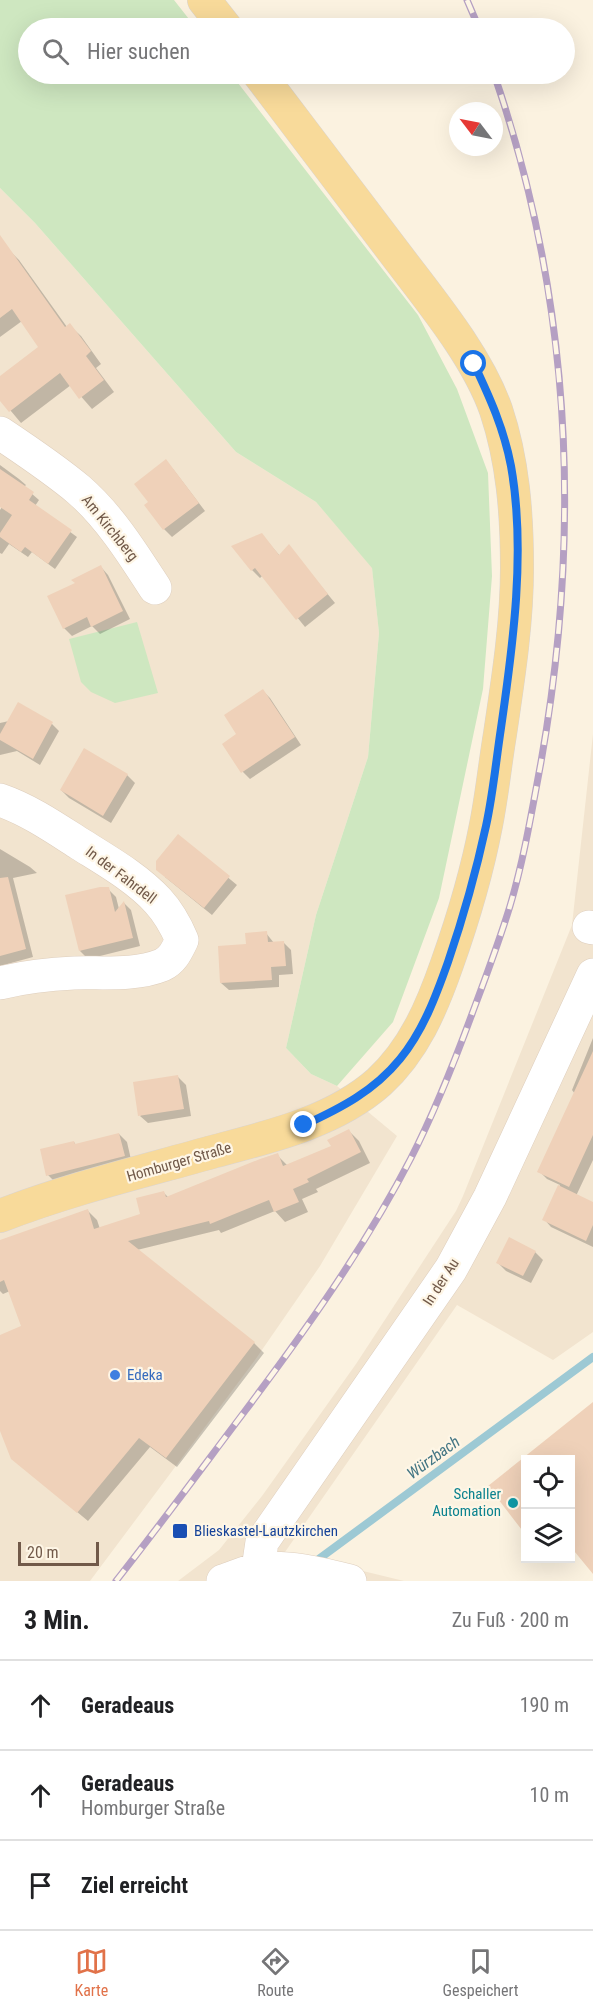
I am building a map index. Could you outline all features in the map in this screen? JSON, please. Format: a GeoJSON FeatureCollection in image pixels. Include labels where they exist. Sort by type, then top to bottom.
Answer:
{"type":"FeatureCollection","features":[{"type":"Feature","properties":{"kind":"main road"},"geometry":{"type":"LineString","coordinates":[[204,0],[218,18]]}},
{"type":"Feature","properties":{"kind":"main road","name":"Homburger Straße"},"geometry":{"type":"LineString","coordinates":[[0,1216],[37,1201],[304,1125],[355,1100],[379,1082],[401,1059],[419,1031],[435,999],[459,929],[486,826],[510,669],[517,572],[511,466],[495,407],[474,364],[446,320],[267,84]]}},
{"type":"Feature","properties":{"kind":"street","name":"Am Kirchberg"},"geometry":{"type":"LineString","coordinates":[[0,433],[80,491],[128,546],[155,588]]}},
{"type":"Feature","properties":{"kind":"street","name":"In der Fahrdell"},"geometry":{"type":"LineString","coordinates":[[0,800],[13,804],[47,823],[132,879],[158,901],[175,924],[182,940],[176,954],[164,964],[140,971],[70,973],[0,983]]}},
{"type":"Feature","properties":{"kind":"street","name":"In der Au"},"geometry":{"type":"LineString","coordinates":[[272,1569],[262,1542],[451,1269],[490,1197],[593,975]]}},
{"type":"Feature","properties":{"kind":"street"},"geometry":{"type":"LineString","coordinates":[[223,1581],[272,1569],[335,1577]]}},
{"type":"Feature","properties":{"kind":"shaded area"},"geometry":{"type":"Polygon","coordinates":[[[0,188],[35,223],[236,452],[316,502],[372,567],[379,633],[368,757],[316,915],[286,1048],[311,1074],[337,1086],[397,1136],[320,1266],[255,1360],[90,1581],[0,1581],[0,188]]]}},
{"type":"Feature","properties":{"kind":"shaded area"},"geometry":{"type":"Polygon","coordinates":[[[593,734],[593,1332],[553,1360],[457,1305],[285,1552],[404,1581],[178,1581],[219,1550],[262,1496],[356,1364],[456,1211],[572,925],[593,734]]]}},
{"type":"Feature","properties":{"kind":"green space"},"geometry":{"type":"Polygon","coordinates":[[[0,0],[174,0],[188,18],[18,18],[18,84],[239,84],[418,315],[457,389],[488,473],[492,576],[483,689],[439,898],[393,1022],[337,1086],[311,1074],[286,1048],[316,915],[368,757],[379,633],[372,568],[316,502],[236,452],[35,223],[0,188],[0,0]]]}},
{"type":"Feature","properties":{"kind":"green space"},"geometry":{"type":"Polygon","coordinates":[[[137,622],[158,693],[115,703],[91,692],[81,682],[69,639],[137,622]]]}},
{"type":"Feature","properties":{"kind":"building"},"geometry":{"type":"Polygon","coordinates":[[[0,235],[65,327],[70,323],[91,351],[86,356],[104,380],[79,399],[60,373],[9,412],[0,401],[0,376],[38,347],[12,309],[0,318],[0,235]]]}},
{"type":"Feature","properties":{"kind":"building"},"geometry":{"type":"Polygon","coordinates":[[[166,459],[199,503],[163,530],[144,505],[148,502],[134,484],[166,459]]]}},
{"type":"Feature","properties":{"kind":"building"},"geometry":{"type":"Polygon","coordinates":[[[0,469],[34,492],[29,500],[72,530],[48,564],[25,547],[21,552],[0,537],[0,533],[12,515],[0,507],[0,469]]]}},
{"type":"Feature","properties":{"kind":"building"},"geometry":{"type":"Polygon","coordinates":[[[262,533],[279,555],[289,544],[328,594],[296,620],[255,568],[251,571],[231,546],[262,533]]]}},
{"type":"Feature","properties":{"kind":"building"},"geometry":{"type":"Polygon","coordinates":[[[101,565],[123,611],[91,627],[87,617],[63,629],[47,596],[75,583],[71,580],[101,565]]]}},
{"type":"Feature","properties":{"kind":"building"},"geometry":{"type":"Polygon","coordinates":[[[263,689],[295,737],[241,773],[222,744],[236,734],[224,715],[263,689]]]}},
{"type":"Feature","properties":{"kind":"building"},"geometry":{"type":"Polygon","coordinates":[[[18,702],[53,722],[33,759],[0,740],[0,734],[18,702]]]}},
{"type":"Feature","properties":{"kind":"building"},"geometry":{"type":"Polygon","coordinates":[[[84,748],[128,774],[103,816],[60,790],[84,748]]]}},
{"type":"Feature","properties":{"kind":"building"},"geometry":{"type":"Polygon","coordinates":[[[178,834],[230,876],[204,908],[156,870],[156,861],[178,834]]]}},
{"type":"Feature","properties":{"kind":"building"},"geometry":{"type":"Polygon","coordinates":[[[8,877],[26,949],[0,956],[0,878],[8,877]]]}},
{"type":"Feature","properties":{"kind":"building"},"geometry":{"type":"Polygon","coordinates":[[[109,887],[115,912],[124,901],[133,938],[79,951],[65,895],[109,887]]]}},
{"type":"Feature","properties":{"kind":"building"},"geometry":{"type":"Polygon","coordinates":[[[267,931],[268,942],[284,941],[286,966],[271,967],[272,980],[220,983],[218,946],[246,944],[245,933],[267,931]]]}},
{"type":"Feature","properties":{"kind":"building"},"geometry":{"type":"Polygon","coordinates":[[[593,1051],[593,1135],[569,1187],[537,1172],[593,1051]]]}},
{"type":"Feature","properties":{"kind":"building"},"geometry":{"type":"Polygon","coordinates":[[[178,1075],[184,1109],[138,1116],[133,1082],[178,1075]]]}},
{"type":"Feature","properties":{"kind":"building","name":"Edeka"},"geometry":{"type":"Polygon","coordinates":[[[349,1129],[361,1152],[307,1179],[309,1182],[293,1189],[299,1202],[274,1212],[269,1200],[210,1224],[209,1221],[128,1241],[255,1342],[166,1458],[139,1438],[77,1513],[11,1459],[0,1431],[0,1335],[21,1326],[4,1280],[0,1282],[0,1240],[88,1209],[94,1229],[140,1214],[136,1198],[164,1191],[166,1197],[278,1153],[283,1166],[331,1146],[327,1140],[349,1129]]]}},
{"type":"Feature","properties":{"kind":"building"},"geometry":{"type":"Polygon","coordinates":[[[119,1133],[125,1156],[46,1176],[40,1149],[74,1141],[75,1144],[119,1133]]]}},
{"type":"Feature","properties":{"kind":"building"},"geometry":{"type":"Polygon","coordinates":[[[558,1185],[593,1202],[593,1225],[586,1241],[542,1220],[558,1185]]]}},
{"type":"Feature","properties":{"kind":"building"},"geometry":{"type":"Polygon","coordinates":[[[509,1237],[536,1251],[523,1276],[496,1263],[509,1237]]]}},
{"type":"Feature","properties":{"kind":"building","name":"Schaller Automation"},"geometry":{"type":"Polygon","coordinates":[[[593,1402],[593,1574],[575,1552],[575,1455],[527,1455],[593,1402]]]}},
{"type":"Feature","properties":{"kind":"building","name":"Schaller Automation"},"geometry":{"type":"Polygon","coordinates":[[[521,1460],[521,1529],[488,1486],[521,1460]]]}},
{"type":"Feature","properties":{"kind":"waterway","name":"Würzbach"},"geometry":{"type":"LineString","coordinates":[[312,1564],[593,1357]]}},
{"type":"Feature","properties":{"kind":"railway"},"geometry":{"type":"LineString","coordinates":[[467,0],[475,18]]}},
{"type":"Feature","properties":{"kind":"railway"},"geometry":{"type":"LineString","coordinates":[[116,1581],[290,1350],[374,1224],[420,1140],[436,1105],[497,947],[510,906],[541,762],[554,675],[562,588],[564,501],[562,415],[554,329],[540,243],[520,158],[497,84]]}},
{"type":"Feature","properties":{"kind":"place","name":"Edeka"},"geometry":{"type":"Point","coordinates":[115,1375]}},
{"type":"Feature","properties":{"kind":"place","name":"Schaller Automation"},"geometry":{"type":"Point","coordinates":[513,1503]}},
{"type":"Feature","properties":{"kind":"place","name":"Blieskastel-Lautzkirchen"},"geometry":{"type":"Point","coordinates":[180,1531]}},
{"type":"Feature","properties":{"kind":"route"},"geometry":{"type":"LineString","coordinates":[[304,1125],[355,1100],[379,1082],[401,1059],[419,1031],[435,999],[459,929],[486,826],[510,669],[517,572],[511,466],[495,407],[474,364]]}}]}
